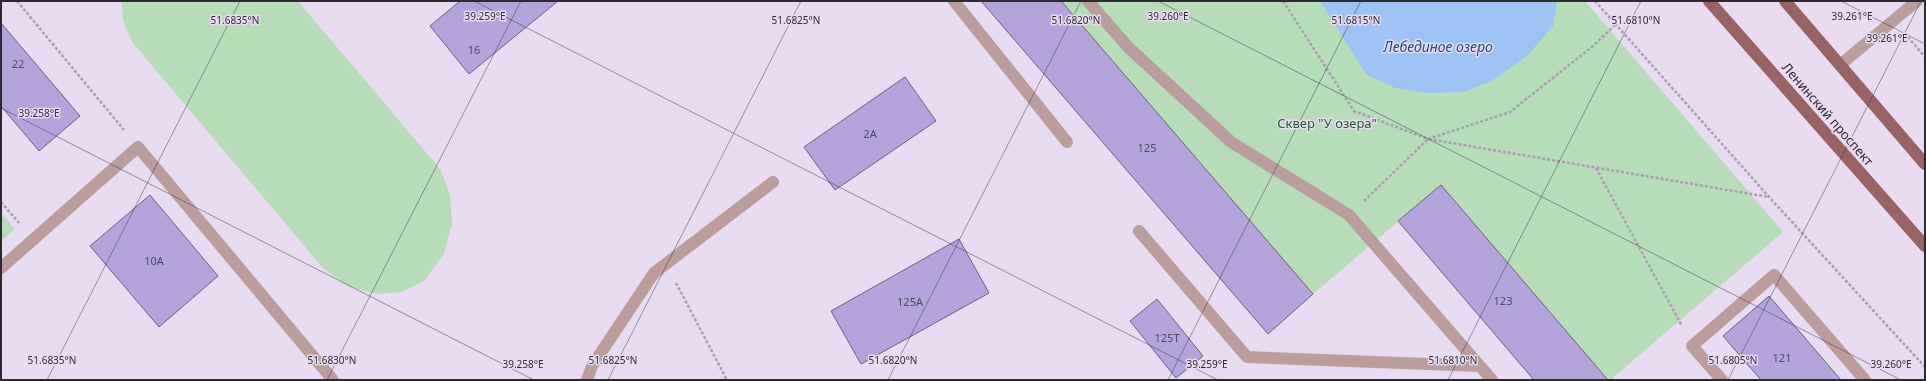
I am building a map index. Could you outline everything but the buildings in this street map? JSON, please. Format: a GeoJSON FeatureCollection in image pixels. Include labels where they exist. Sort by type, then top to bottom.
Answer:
{"type":"FeatureCollection","features":[{"type":"Feature","properties":{"kind":"main road","name":"Ленинский проспект"},"geometry":{"type":"LineString","coordinates":[[1709,1],[1925,246]]}},
{"type":"Feature","properties":{"kind":"main road"},"geometry":{"type":"LineString","coordinates":[[1785,1],[1925,164]]}},
{"type":"Feature","properties":{"kind":"lane"},"geometry":{"type":"LineString","coordinates":[[954,1],[1067,142]]}},
{"type":"Feature","properties":{"kind":"lane"},"geometry":{"type":"LineString","coordinates":[[1088,1],[1128,47],[1231,142],[1349,215],[1492,380]]}},
{"type":"Feature","properties":{"kind":"lane"},"geometry":{"type":"LineString","coordinates":[[1840,65],[1917,1]]}},
{"type":"Feature","properties":{"kind":"lane"},"geometry":{"type":"LineString","coordinates":[[1,268],[138,146],[333,380]]}},
{"type":"Feature","properties":{"kind":"lane"},"geometry":{"type":"LineString","coordinates":[[587,380],[592,366],[654,273],[773,182]]}},
{"type":"Feature","properties":{"kind":"lane"},"geometry":{"type":"LineString","coordinates":[[1139,231],[1247,357],[1480,366]]}},
{"type":"Feature","properties":{"kind":"lane"},"geometry":{"type":"LineString","coordinates":[[1722,380],[1692,346],[1774,275],[1865,380]]}},
{"type":"Feature","properties":{"kind":"path"},"geometry":{"type":"LineString","coordinates":[[17,1],[138,146]]}},
{"type":"Feature","properties":{"kind":"path"},"geometry":{"type":"LineString","coordinates":[[1283,1],[1354,111],[1428,139],[1770,198]]}},
{"type":"Feature","properties":{"kind":"path"},"geometry":{"type":"LineString","coordinates":[[1595,1],[1770,198],[1925,367]]}},
{"type":"Feature","properties":{"kind":"path"},"geometry":{"type":"LineString","coordinates":[[1349,215],[1428,139],[1510,112],[1593,46],[1615,25]]}},
{"type":"Feature","properties":{"kind":"path"},"geometry":{"type":"LineString","coordinates":[[1596,168],[1692,346]]}},
{"type":"Feature","properties":{"kind":"path"},"geometry":{"type":"LineString","coordinates":[[1,202],[34,239]]}},
{"type":"Feature","properties":{"kind":"path"},"geometry":{"type":"LineString","coordinates":[[665,264],[727,380]]}},
{"type":"Feature","properties":{"kind":"green space"},"geometry":{"type":"Polygon","coordinates":[[[122,1],[298,1],[441,170],[450,195],[452,223],[444,254],[424,281],[401,292],[377,294],[347,286],[323,268],[133,43],[123,21],[122,1]]]}},
{"type":"Feature","properties":{"kind":"green space","name":"Сквер \"У озера\""},"geometry":{"type":"Polygon","coordinates":[[[1061,1],[1585,1],[1783,232],[1610,380],[1608,380],[1441,185],[1313,294],[1061,1]]]}},
{"type":"Feature","properties":{"kind":"green space"},"geometry":{"type":"Polygon","coordinates":[[[1,213],[15,229],[1,241],[1,213]]]}},
{"type":"Feature","properties":{"kind":"water","name":"Лебединое озеро"},"geometry":{"type":"Polygon","coordinates":[[[1320,1],[1554,1],[1557,4],[1553,26],[1526,57],[1490,82],[1464,92],[1427,93],[1395,88],[1366,74],[1320,1]]]}}]}
